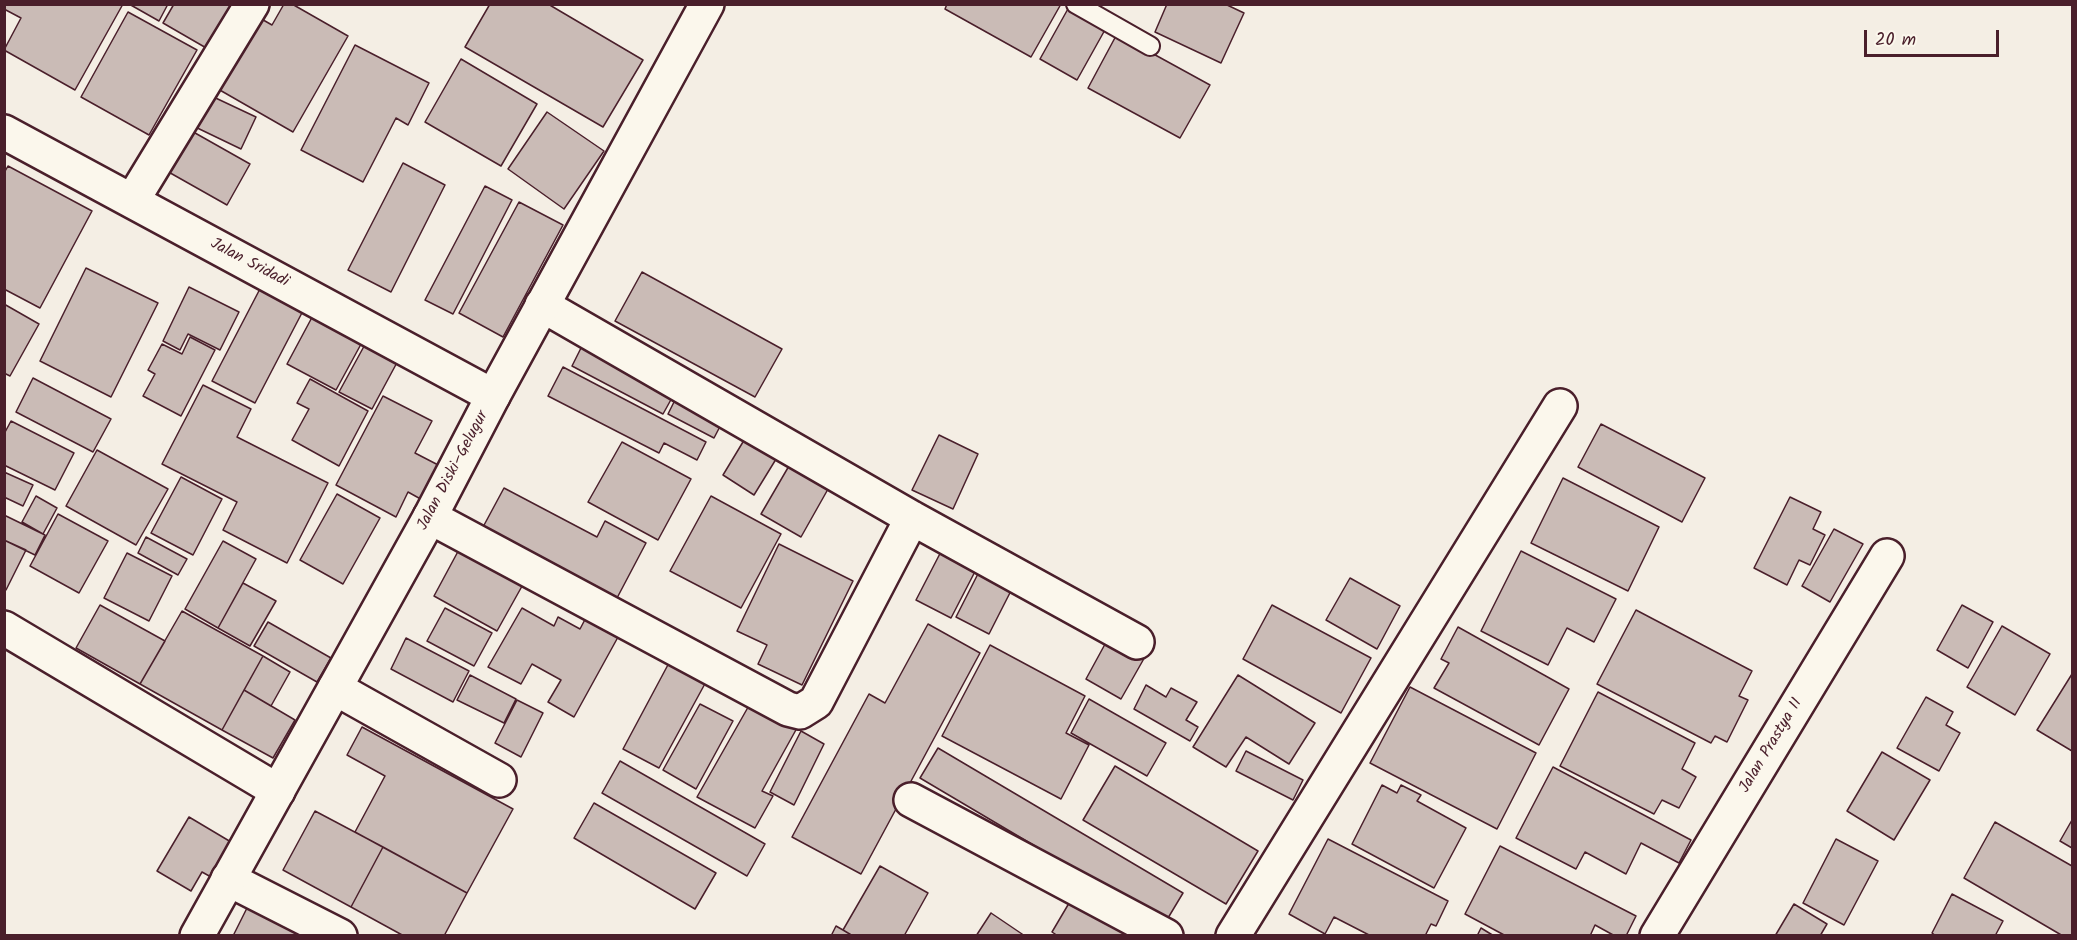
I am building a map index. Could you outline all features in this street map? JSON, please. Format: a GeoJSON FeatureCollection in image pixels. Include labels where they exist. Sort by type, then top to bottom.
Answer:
{"type":"FeatureCollection","features":[{"type":"Feature","properties":{"kind":"street"},"geometry":{"type":"LineString","coordinates":[[132,201],[252,4]]}},
{"type":"Feature","properties":{"kind":"street","name":"Jalan Diski–Gelugur"},"geometry":{"type":"LineString","coordinates":[[197,936],[430,517],[493,396],[706,4]]}},
{"type":"Feature","properties":{"kind":"street","name":"Jalan Sridadi"},"geometry":{"type":"LineString","coordinates":[[4,132],[493,396]]}},
{"type":"Feature","properties":{"kind":"street"},"geometry":{"type":"LineString","coordinates":[[542,305],[912,518],[1137,642]]}},
{"type":"Feature","properties":{"kind":"street"},"geometry":{"type":"LineString","coordinates":[[1233,936],[1560,406]]}},
{"type":"Feature","properties":{"kind":"street"},"geometry":{"type":"LineString","coordinates":[[430,517],[788,709],[800,712],[816,702],[912,518]]}},
{"type":"Feature","properties":{"kind":"street","name":"Jalan Prastya II"},"geometry":{"type":"LineString","coordinates":[[1657,936],[1887,556]]}},
{"type":"Feature","properties":{"kind":"street"},"geometry":{"type":"LineString","coordinates":[[4,628],[278,791]]}},
{"type":"Feature","properties":{"kind":"street"},"geometry":{"type":"LineString","coordinates":[[335,688],[499,780]]}},
{"type":"Feature","properties":{"kind":"street"},"geometry":{"type":"LineString","coordinates":[[911,800],[1166,936]]}},
{"type":"Feature","properties":{"kind":"street"},"geometry":{"type":"LineString","coordinates":[[228,879],[340,936]]}},
{"type":"Feature","properties":{"kind":"lane"},"geometry":{"type":"LineString","coordinates":[[1077,4],[1150,46]]}},
{"type":"Feature","properties":{"kind":"building"},"geometry":{"type":"Polygon","coordinates":[[[4,4],[123,4],[75,90],[4,50],[21,18],[4,9],[4,4]]]}},
{"type":"Feature","properties":{"kind":"building"},"geometry":{"type":"Polygon","coordinates":[[[129,4],[168,4],[159,21],[129,4]]]}},
{"type":"Feature","properties":{"kind":"building"},"geometry":{"type":"Polygon","coordinates":[[[174,4],[234,4],[208,49],[163,23],[174,4]]]}},
{"type":"Feature","properties":{"kind":"building"},"geometry":{"type":"Polygon","coordinates":[[[284,4],[292,4],[348,36],[293,132],[218,89],[258,17],[272,25],[284,4]]]}},
{"type":"Feature","properties":{"kind":"building"},"geometry":{"type":"Polygon","coordinates":[[[490,4],[548,4],[643,60],[603,127],[465,47],[490,4]]]}},
{"type":"Feature","properties":{"kind":"building"},"geometry":{"type":"Polygon","coordinates":[[[947,4],[1061,4],[1031,57],[945,9],[947,4]]]}},
{"type":"Feature","properties":{"kind":"building"},"geometry":{"type":"Polygon","coordinates":[[[1167,4],[1225,4],[1244,13],[1221,63],[1155,32],[1167,4]]]}},
{"type":"Feature","properties":{"kind":"building"},"geometry":{"type":"Polygon","coordinates":[[[1069,7],[1106,28],[1077,80],[1040,59],[1069,7]]]}},
{"type":"Feature","properties":{"kind":"building"},"geometry":{"type":"Polygon","coordinates":[[[128,12],[197,50],[149,135],[81,97],[128,12]]]}},
{"type":"Feature","properties":{"kind":"building"},"geometry":{"type":"Polygon","coordinates":[[[1117,34],[1210,85],[1180,138],[1088,88],[1117,34]]]}},
{"type":"Feature","properties":{"kind":"building"},"geometry":{"type":"Polygon","coordinates":[[[355,45],[429,83],[408,125],[396,118],[363,182],[301,150],[355,45]]]}},
{"type":"Feature","properties":{"kind":"building"},"geometry":{"type":"Polygon","coordinates":[[[461,59],[537,104],[501,166],[425,122],[461,59]]]}},
{"type":"Feature","properties":{"kind":"building"},"geometry":{"type":"Polygon","coordinates":[[[205,93],[256,117],[241,149],[189,124],[205,93]]]}},
{"type":"Feature","properties":{"kind":"building"},"geometry":{"type":"Polygon","coordinates":[[[547,112],[604,151],[564,209],[508,169],[547,112]]]}},
{"type":"Feature","properties":{"kind":"building"},"geometry":{"type":"Polygon","coordinates":[[[188,129],[250,164],[227,205],[165,170],[188,129]]]}},
{"type":"Feature","properties":{"kind":"building"},"geometry":{"type":"Polygon","coordinates":[[[403,163],[445,185],[391,292],[348,270],[403,163]]]}},
{"type":"Feature","properties":{"kind":"building"},"geometry":{"type":"Polygon","coordinates":[[[8,166],[92,211],[40,308],[4,289],[4,173],[8,166]]]}},
{"type":"Feature","properties":{"kind":"building"},"geometry":{"type":"Polygon","coordinates":[[[485,186],[512,200],[453,314],[425,300],[485,186]]]}},
{"type":"Feature","properties":{"kind":"building"},"geometry":{"type":"Polygon","coordinates":[[[519,202],[563,225],[503,337],[459,313],[519,202]]]}},
{"type":"Feature","properties":{"kind":"building"},"geometry":{"type":"Polygon","coordinates":[[[86,268],[158,303],[111,397],[40,361],[86,268]]]}},
{"type":"Feature","properties":{"kind":"building"},"geometry":{"type":"Polygon","coordinates":[[[642,272],[782,349],[755,397],[615,321],[642,272]]]}},
{"type":"Feature","properties":{"kind":"building"},"geometry":{"type":"Polygon","coordinates":[[[262,285],[305,307],[255,403],[212,381],[262,285]]]}},
{"type":"Feature","properties":{"kind":"building"},"geometry":{"type":"Polygon","coordinates":[[[189,287],[239,312],[220,350],[188,334],[180,350],[163,341],[189,287]]]}},
{"type":"Feature","properties":{"kind":"building"},"geometry":{"type":"Polygon","coordinates":[[[4,304],[39,324],[10,376],[4,373],[4,304]]]}},
{"type":"Feature","properties":{"kind":"building"},"geometry":{"type":"Polygon","coordinates":[[[317,308],[366,335],[336,390],[287,364],[317,308]]]}},
{"type":"Feature","properties":{"kind":"building"},"geometry":{"type":"Polygon","coordinates":[[[190,337],[215,350],[181,416],[143,396],[155,374],[148,370],[162,344],[182,354],[190,337]]]}},
{"type":"Feature","properties":{"kind":"building"},"geometry":{"type":"Polygon","coordinates":[[[586,338],[678,387],[663,414],[572,366],[586,338]]]}},
{"type":"Feature","properties":{"kind":"building"},"geometry":{"type":"Polygon","coordinates":[[[368,339],[400,357],[372,409],[339,392],[368,339]]]}},
{"type":"Feature","properties":{"kind":"building"},"geometry":{"type":"Polygon","coordinates":[[[563,367],[706,442],[697,460],[664,443],[659,453],[548,396],[563,367]]]}},
{"type":"Feature","properties":{"kind":"building"},"geometry":{"type":"Polygon","coordinates":[[[33,378],[111,419],[93,452],[16,412],[33,378]]]}},
{"type":"Feature","properties":{"kind":"building"},"geometry":{"type":"Polygon","coordinates":[[[310,379],[368,411],[339,466],[292,440],[309,409],[297,403],[310,379]]]}},
{"type":"Feature","properties":{"kind":"building"},"geometry":{"type":"Polygon","coordinates":[[[203,385],[251,409],[237,437],[328,483],[287,563],[223,530],[237,502],[162,464],[203,385]]]}},
{"type":"Feature","properties":{"kind":"building"},"geometry":{"type":"Polygon","coordinates":[[[680,390],[727,413],[714,438],[668,414],[680,390]]]}},
{"type":"Feature","properties":{"kind":"building"},"geometry":{"type":"Polygon","coordinates":[[[383,396],[432,421],[415,453],[444,468],[426,502],[408,492],[396,517],[336,485],[383,396]]]}},
{"type":"Feature","properties":{"kind":"building"},"geometry":{"type":"Polygon","coordinates":[[[11,421],[74,453],[55,490],[4,465],[4,434],[11,421]]]}},
{"type":"Feature","properties":{"kind":"building"},"geometry":{"type":"Polygon","coordinates":[[[1601,424],[1705,478],[1682,522],[1578,467],[1601,424]]]}},
{"type":"Feature","properties":{"kind":"building"},"geometry":{"type":"Polygon","coordinates":[[[749,432],[781,451],[754,495],[723,475],[749,432]]]}},
{"type":"Feature","properties":{"kind":"building"},"geometry":{"type":"Polygon","coordinates":[[[939,435],[978,454],[953,509],[912,490],[939,435]]]}},
{"type":"Feature","properties":{"kind":"building"},"geometry":{"type":"Polygon","coordinates":[[[622,442],[691,479],[658,540],[588,502],[622,442]]]}},
{"type":"Feature","properties":{"kind":"building"},"geometry":{"type":"Polygon","coordinates":[[[97,450],[168,489],[136,545],[66,506],[97,450]]]}},
{"type":"Feature","properties":{"kind":"building"},"geometry":{"type":"Polygon","coordinates":[[[793,459],[832,482],[801,537],[761,514],[793,459]]]}},
{"type":"Feature","properties":{"kind":"building"},"geometry":{"type":"Polygon","coordinates":[[[4,472],[33,485],[23,506],[4,497],[4,472]]]}},
{"type":"Feature","properties":{"kind":"building"},"geometry":{"type":"Polygon","coordinates":[[[181,477],[222,499],[193,555],[151,533],[181,477]]]}},
{"type":"Feature","properties":{"kind":"building"},"geometry":{"type":"Polygon","coordinates":[[[1563,478],[1659,527],[1628,591],[1531,543],[1563,478]]]}},
{"type":"Feature","properties":{"kind":"building"},"geometry":{"type":"Polygon","coordinates":[[[504,488],[597,537],[605,521],[646,543],[617,598],[483,527],[504,488]]]}},
{"type":"Feature","properties":{"kind":"building"},"geometry":{"type":"Polygon","coordinates":[[[337,494],[380,518],[343,584],[300,560],[337,494]]]}},
{"type":"Feature","properties":{"kind":"building"},"geometry":{"type":"Polygon","coordinates":[[[36,496],[57,508],[43,534],[22,522],[36,496]]]}},
{"type":"Feature","properties":{"kind":"building"},"geometry":{"type":"Polygon","coordinates":[[[711,496],[781,534],[741,608],[670,571],[711,496]]]}},
{"type":"Feature","properties":{"kind":"building"},"geometry":{"type":"Polygon","coordinates":[[[1790,497],[1821,512],[1813,529],[1825,535],[1810,565],[1799,560],[1787,585],[1754,568],[1790,497]]]}},
{"type":"Feature","properties":{"kind":"building"},"geometry":{"type":"Polygon","coordinates":[[[58,514],[108,541],[79,593],[30,566],[58,514]]]}},
{"type":"Feature","properties":{"kind":"building"},"geometry":{"type":"Polygon","coordinates":[[[4,515],[45,535],[35,555],[4,540],[4,515]]]}},
{"type":"Feature","properties":{"kind":"building"},"geometry":{"type":"Polygon","coordinates":[[[1834,529],[1863,544],[1830,602],[1802,586],[1834,529]]]}},
{"type":"Feature","properties":{"kind":"building"},"geometry":{"type":"Polygon","coordinates":[[[146,537],[187,559],[178,575],[138,553],[146,537]]]}},
{"type":"Feature","properties":{"kind":"building"},"geometry":{"type":"Polygon","coordinates":[[[4,540],[26,550],[6,590],[4,589],[4,540]]]}},
{"type":"Feature","properties":{"kind":"building"},"geometry":{"type":"Polygon","coordinates":[[[947,540],[982,558],[951,618],[916,600],[947,540]]]}},
{"type":"Feature","properties":{"kind":"building"},"geometry":{"type":"Polygon","coordinates":[[[223,541],[256,559],[218,628],[185,609],[223,541]]]}},
{"type":"Feature","properties":{"kind":"building"},"geometry":{"type":"Polygon","coordinates":[[[462,544],[526,579],[497,631],[434,596],[462,544]]]}},
{"type":"Feature","properties":{"kind":"building"},"geometry":{"type":"Polygon","coordinates":[[[779,544],[853,581],[802,685],[758,664],[767,645],[737,631],[779,544]]]}},
{"type":"Feature","properties":{"kind":"building"},"geometry":{"type":"Polygon","coordinates":[[[1521,551],[1616,599],[1594,642],[1567,628],[1548,665],[1481,631],[1521,551]]]}},
{"type":"Feature","properties":{"kind":"building"},"geometry":{"type":"Polygon","coordinates":[[[127,553],[172,576],[149,621],[104,598],[127,553]]]}},
{"type":"Feature","properties":{"kind":"building"},"geometry":{"type":"Polygon","coordinates":[[[984,562],[1017,579],[989,634],[956,617],[984,562]]]}},
{"type":"Feature","properties":{"kind":"building"},"geometry":{"type":"Polygon","coordinates":[[[1350,578],[1400,606],[1377,649],[1326,620],[1350,578]]]}},
{"type":"Feature","properties":{"kind":"building"},"geometry":{"type":"Polygon","coordinates":[[[243,583],[276,601],[250,646],[218,628],[243,583]]]}},
{"type":"Feature","properties":{"kind":"building"},"geometry":{"type":"Polygon","coordinates":[[[100,605],[165,641],[140,684],[76,648],[100,605]]]}},
{"type":"Feature","properties":{"kind":"building"},"geometry":{"type":"Polygon","coordinates":[[[1272,605],[1371,658],[1341,713],[1243,659],[1272,605]]]}},
{"type":"Feature","properties":{"kind":"building"},"geometry":{"type":"Polygon","coordinates":[[[1962,605],[1993,622],[1968,668],[1937,650],[1962,605]]]}},
{"type":"Feature","properties":{"kind":"building"},"geometry":{"type":"Polygon","coordinates":[[[445,608],[492,633],[474,666],[427,641],[445,608]]]}},
{"type":"Feature","properties":{"kind":"building"},"geometry":{"type":"Polygon","coordinates":[[[522,608],[554,626],[558,617],[580,629],[590,610],[623,628],[574,717],[548,702],[561,680],[532,664],[521,684],[488,667],[522,608]]]}},
{"type":"Feature","properties":{"kind":"building"},"geometry":{"type":"Polygon","coordinates":[[[1636,610],[1752,671],[1739,696],[1748,700],[1727,742],[1715,736],[1711,743],[1597,684],[1636,610]]]}},
{"type":"Feature","properties":{"kind":"building"},"geometry":{"type":"Polygon","coordinates":[[[182,611],[263,656],[222,730],[140,684],[182,611]]]}},
{"type":"Feature","properties":{"kind":"building"},"geometry":{"type":"Polygon","coordinates":[[[268,622],[331,658],[317,682],[254,646],[268,622]]]}},
{"type":"Feature","properties":{"kind":"building"},"geometry":{"type":"Polygon","coordinates":[[[928,624],[980,653],[861,874],[792,837],[869,694],[885,703],[928,624]]]}},
{"type":"Feature","properties":{"kind":"building"},"geometry":{"type":"Polygon","coordinates":[[[2002,626],[2050,654],[2015,715],[1967,687],[2002,626]]]}},
{"type":"Feature","properties":{"kind":"building"},"geometry":{"type":"Polygon","coordinates":[[[1458,627],[1569,689],[1539,745],[1434,688],[1449,663],[1441,659],[1458,627]]]}},
{"type":"Feature","properties":{"kind":"building"},"geometry":{"type":"Polygon","coordinates":[[[1110,635],[1146,655],[1121,699],[1086,679],[1110,635]]]}},
{"type":"Feature","properties":{"kind":"building"},"geometry":{"type":"Polygon","coordinates":[[[406,638],[469,671],[453,702],[391,669],[406,638]]]}},
{"type":"Feature","properties":{"kind":"building"},"geometry":{"type":"Polygon","coordinates":[[[990,645],[1085,696],[1066,733],[1089,745],[1061,799],[942,736],[990,645]]]}},
{"type":"Feature","properties":{"kind":"building"},"geometry":{"type":"Polygon","coordinates":[[[263,656],[290,672],[271,706],[244,690],[263,656]]]}},
{"type":"Feature","properties":{"kind":"building"},"geometry":{"type":"Polygon","coordinates":[[[670,661],[707,680],[659,768],[623,749],[670,661]]]}},
{"type":"Feature","properties":{"kind":"building"},"geometry":{"type":"Polygon","coordinates":[[[2072,674],[2072,751],[2037,730],[2072,674]]]}},
{"type":"Feature","properties":{"kind":"building"},"geometry":{"type":"Polygon","coordinates":[[[470,675],[516,699],[504,723],[457,700],[470,675]]]}},
{"type":"Feature","properties":{"kind":"building"},"geometry":{"type":"Polygon","coordinates":[[[1238,675],[1315,723],[1289,764],[1246,737],[1226,767],[1193,747],[1238,675]]]}},
{"type":"Feature","properties":{"kind":"building"},"geometry":{"type":"Polygon","coordinates":[[[1146,685],[1166,697],[1171,688],[1197,702],[1186,720],[1198,727],[1190,741],[1134,709],[1146,685]]]}},
{"type":"Feature","properties":{"kind":"building"},"geometry":{"type":"Polygon","coordinates":[[[1410,687],[1536,753],[1497,829],[1370,763],[1410,687]]]}},
{"type":"Feature","properties":{"kind":"building"},"geometry":{"type":"Polygon","coordinates":[[[244,690],[295,720],[273,758],[222,730],[244,690]]]}},
{"type":"Feature","properties":{"kind":"building"},"geometry":{"type":"Polygon","coordinates":[[[1598,692],[1695,743],[1682,769],[1696,777],[1679,808],[1662,800],[1654,814],[1560,766],[1598,692]]]}},
{"type":"Feature","properties":{"kind":"building"},"geometry":{"type":"Polygon","coordinates":[[[1926,697],[1953,712],[1946,725],[1960,733],[1939,771],[1897,748],[1926,697]]]}},
{"type":"Feature","properties":{"kind":"building"},"geometry":{"type":"Polygon","coordinates":[[[1089,699],[1166,743],[1147,776],[1071,733],[1089,699]]]}},
{"type":"Feature","properties":{"kind":"building"},"geometry":{"type":"Polygon","coordinates":[[[517,700],[543,713],[521,757],[495,743],[517,700]]]}},
{"type":"Feature","properties":{"kind":"building"},"geometry":{"type":"Polygon","coordinates":[[[751,702],[797,728],[762,791],[773,796],[755,828],[697,797],[751,702]]]}},
{"type":"Feature","properties":{"kind":"building"},"geometry":{"type":"Polygon","coordinates":[[[700,704],[733,721],[696,789],[663,770],[700,704]]]}},
{"type":"Feature","properties":{"kind":"building"},"geometry":{"type":"Polygon","coordinates":[[[362,727],[513,809],[467,893],[355,832],[385,776],[347,755],[362,727]]]}},
{"type":"Feature","properties":{"kind":"building"},"geometry":{"type":"Polygon","coordinates":[[[801,731],[824,744],[794,805],[770,792],[801,731]]]}},
{"type":"Feature","properties":{"kind":"building"},"geometry":{"type":"Polygon","coordinates":[[[938,748],[1183,893],[1165,923],[920,778],[938,748]]]}},
{"type":"Feature","properties":{"kind":"building"},"geometry":{"type":"Polygon","coordinates":[[[1246,751],[1303,780],[1293,800],[1236,771],[1246,751]]]}},
{"type":"Feature","properties":{"kind":"building"},"geometry":{"type":"Polygon","coordinates":[[[1882,752],[1930,780],[1894,840],[1847,811],[1882,752]]]}},
{"type":"Feature","properties":{"kind":"building"},"geometry":{"type":"Polygon","coordinates":[[[620,761],[765,844],[747,876],[602,793],[620,761]]]}},
{"type":"Feature","properties":{"kind":"building"},"geometry":{"type":"Polygon","coordinates":[[[1115,766],[1258,851],[1226,904],[1083,820],[1115,766]]]}},
{"type":"Feature","properties":{"kind":"building"},"geometry":{"type":"Polygon","coordinates":[[[1553,767],[1691,840],[1679,863],[1641,843],[1626,874],[1585,852],[1576,869],[1516,838],[1553,767]]]}},
{"type":"Feature","properties":{"kind":"building"},"geometry":{"type":"Polygon","coordinates":[[[1382,785],[1397,793],[1401,785],[1421,795],[1417,801],[1466,828],[1434,888],[1352,844],[1382,785]]]}},
{"type":"Feature","properties":{"kind":"building"},"geometry":{"type":"Polygon","coordinates":[[[594,803],[716,873],[695,909],[574,838],[594,803]]]}},
{"type":"Feature","properties":{"kind":"building"},"geometry":{"type":"Polygon","coordinates":[[[315,811],[383,847],[351,907],[283,870],[315,811]]]}},
{"type":"Feature","properties":{"kind":"building"},"geometry":{"type":"Polygon","coordinates":[[[189,817],[231,842],[211,877],[202,872],[191,891],[157,871],[189,817]]]}},
{"type":"Feature","properties":{"kind":"building"},"geometry":{"type":"Polygon","coordinates":[[[2072,820],[2072,848],[2060,841],[2072,820]]]}},
{"type":"Feature","properties":{"kind":"building"},"geometry":{"type":"Polygon","coordinates":[[[1995,822],[2072,866],[2072,936],[2063,936],[1964,878],[1995,822]]]}},
{"type":"Feature","properties":{"kind":"building"},"geometry":{"type":"Polygon","coordinates":[[[1328,839],[1448,901],[1436,926],[1431,924],[1425,936],[1371,936],[1334,917],[1325,934],[1289,914],[1328,839]]]}},
{"type":"Feature","properties":{"kind":"building"},"geometry":{"type":"Polygon","coordinates":[[[1836,839],[1878,861],[1844,925],[1803,903],[1836,839]]]}},
{"type":"Feature","properties":{"kind":"building"},"geometry":{"type":"Polygon","coordinates":[[[1500,846],[1636,916],[1626,936],[1615,936],[1595,925],[1590,936],[1506,936],[1465,914],[1500,846]]]}},
{"type":"Feature","properties":{"kind":"building"},"geometry":{"type":"Polygon","coordinates":[[[383,847],[467,893],[444,936],[404,936],[351,907],[383,847]]]}},
{"type":"Feature","properties":{"kind":"building"},"geometry":{"type":"Polygon","coordinates":[[[880,866],[928,893],[904,936],[853,936],[843,930],[880,866]]]}},
{"type":"Feature","properties":{"kind":"building"},"geometry":{"type":"Polygon","coordinates":[[[1075,893],[1148,936],[1058,936],[1052,932],[1075,893]]]}},
{"type":"Feature","properties":{"kind":"building"},"geometry":{"type":"Polygon","coordinates":[[[1952,894],[2003,921],[1995,936],[1936,936],[1932,933],[1952,894]]]}},
{"type":"Feature","properties":{"kind":"building"},"geometry":{"type":"Polygon","coordinates":[[[1794,904],[1827,924],[1820,936],[1775,936],[1794,904]]]}},
{"type":"Feature","properties":{"kind":"building"},"geometry":{"type":"Polygon","coordinates":[[[247,908],[301,936],[233,936],[247,908]]]}},
{"type":"Feature","properties":{"kind":"building"},"geometry":{"type":"Polygon","coordinates":[[[991,913],[1025,936],[976,936],[991,913]]]}},
{"type":"Feature","properties":{"kind":"building"},"geometry":{"type":"Polygon","coordinates":[[[836,926],[843,930],[853,936],[831,936],[836,926]]]}},
{"type":"Feature","properties":{"kind":"building"},"geometry":{"type":"Polygon","coordinates":[[[1481,928],[1494,936],[1477,936],[1481,928]]]}}]}
